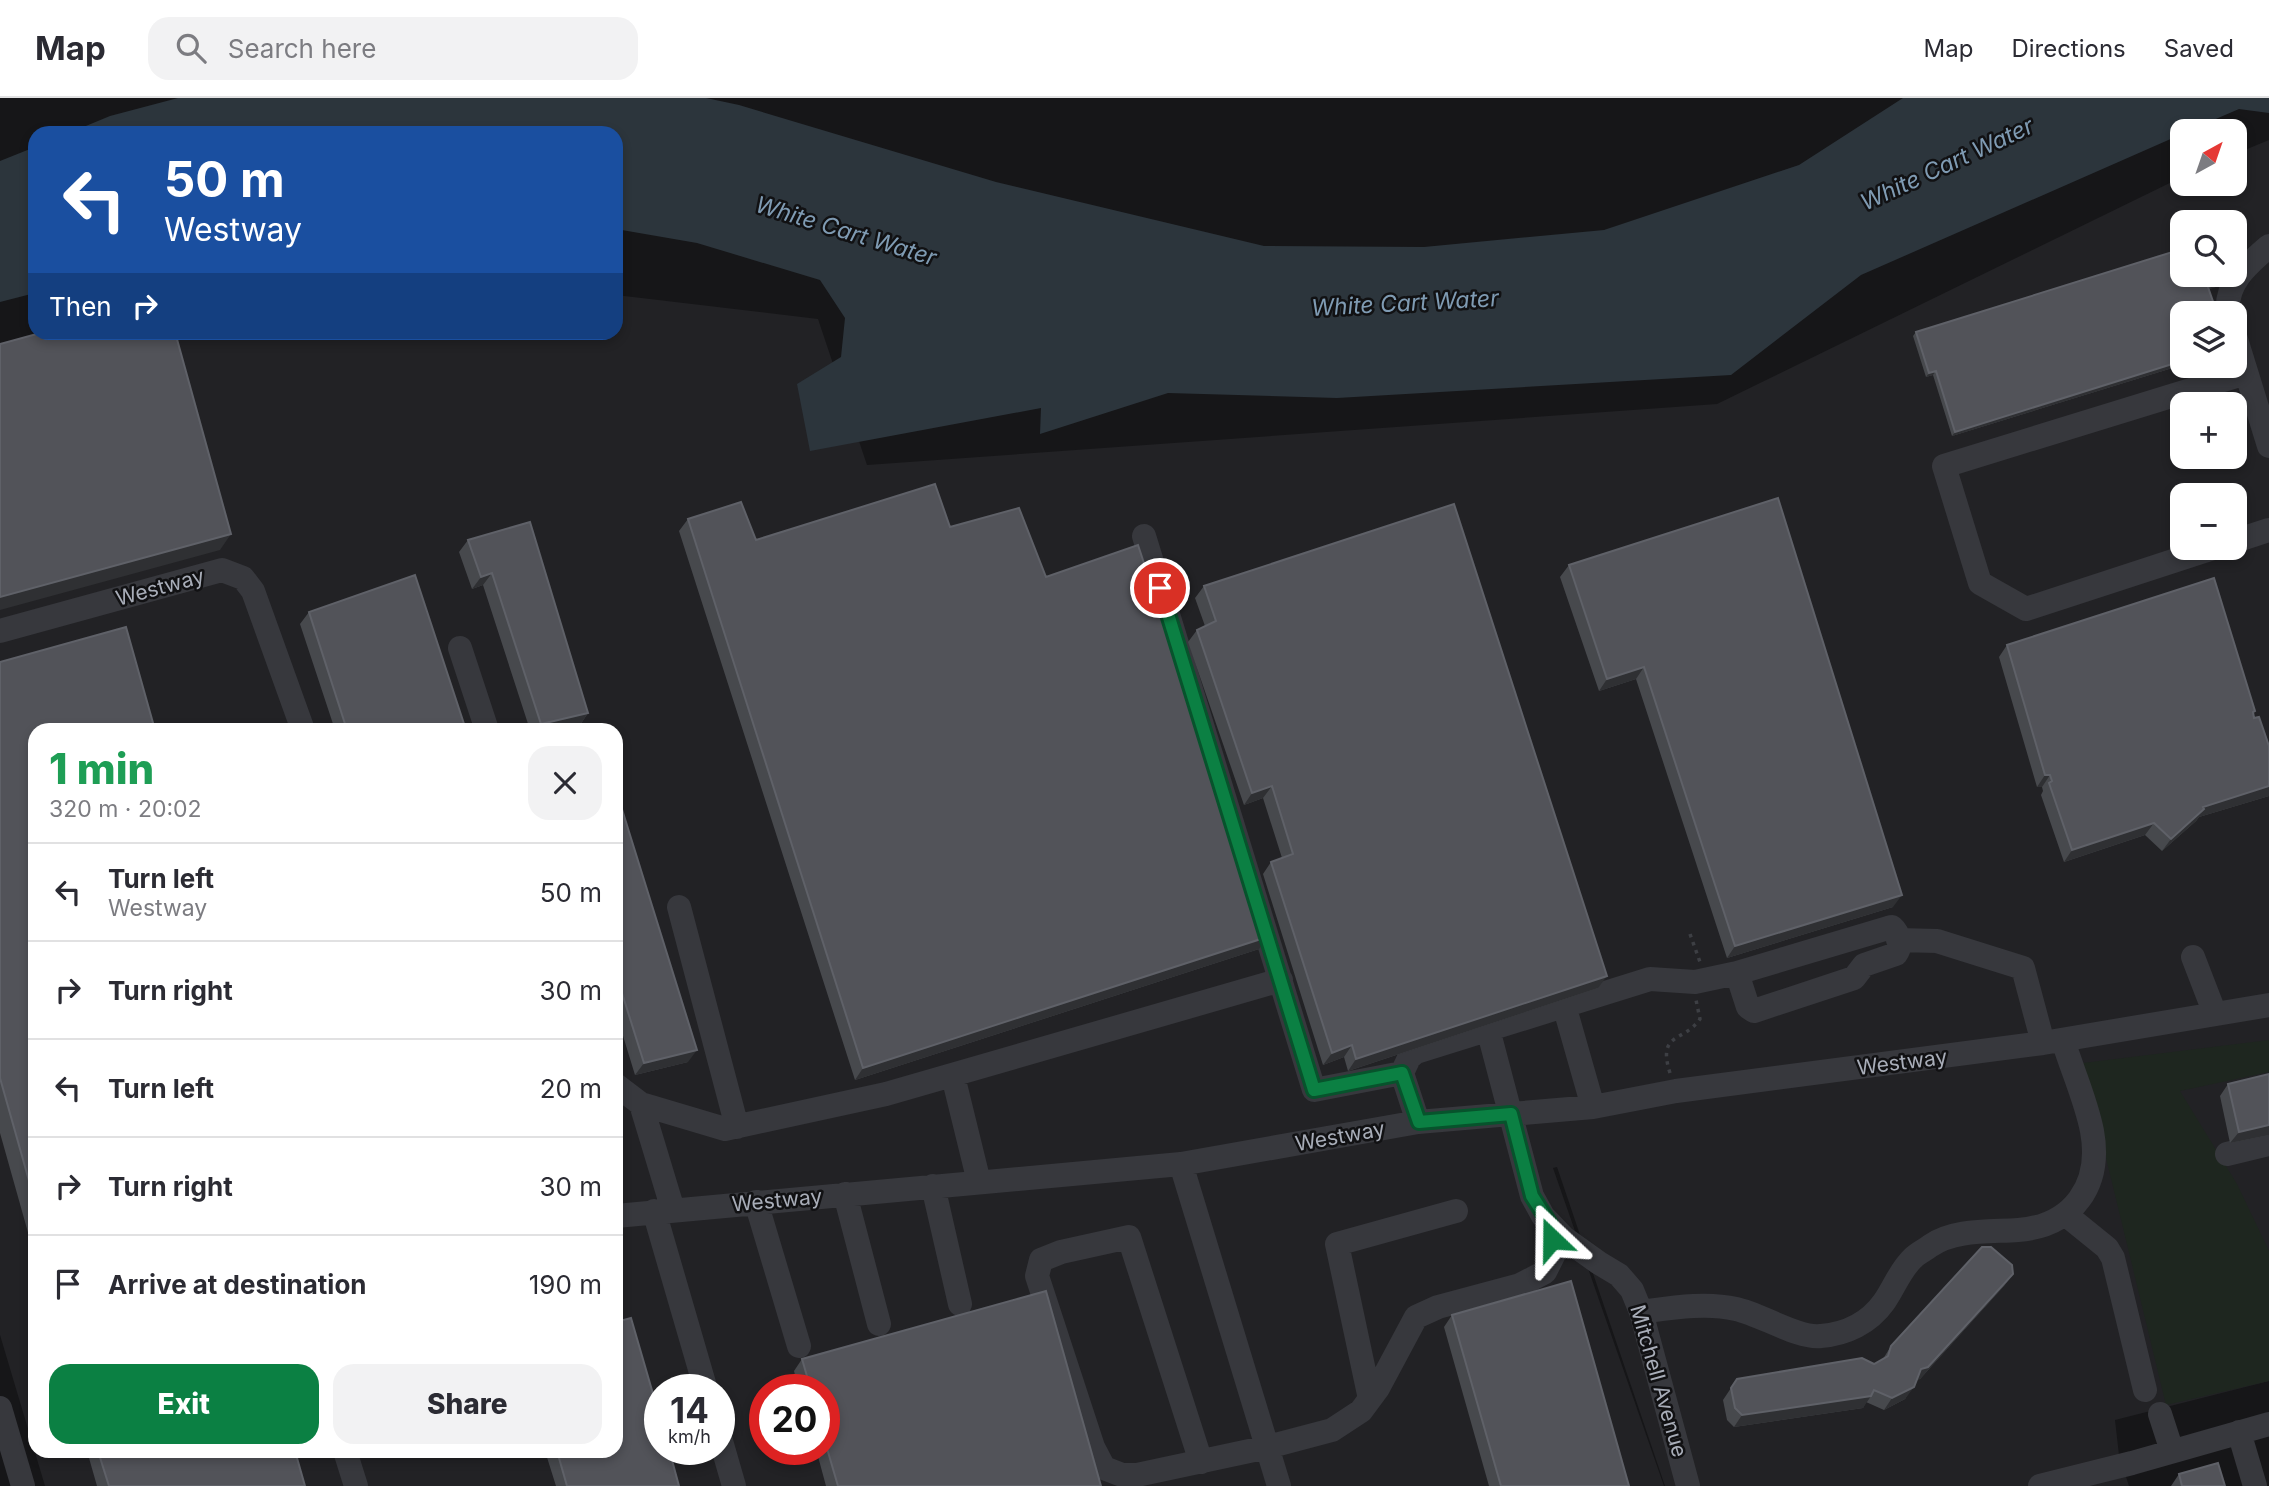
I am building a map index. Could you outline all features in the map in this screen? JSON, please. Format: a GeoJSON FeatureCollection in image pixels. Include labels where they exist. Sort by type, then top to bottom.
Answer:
{"type":"FeatureCollection","features":[{"type":"Feature","properties":{"kind":"street"},"geometry":{"type":"LineString","coordinates":[[2228,301],[2242,269],[2269,246]]}},
{"type":"Feature","properties":{"kind":"street"},"geometry":{"type":"LineString","coordinates":[[2247,376],[2269,446]]}},
{"type":"Feature","properties":{"kind":"street"},"geometry":{"type":"LineString","coordinates":[[2176,560],[2026,609],[1980,583],[1944,466],[2230,378]]}},
{"type":"Feature","properties":{"kind":"street"},"geometry":{"type":"LineString","coordinates":[[2247,537],[2269,530]]}},
{"type":"Feature","properties":{"kind":"street"},"geometry":{"type":"LineString","coordinates":[[1144,536],[1314,1090],[1402,1073]]}},
{"type":"Feature","properties":{"kind":"street","name":"Westway"},"geometry":{"type":"LineString","coordinates":[[0,631],[222,570],[243,578],[253,591],[300,723]]}},
{"type":"Feature","properties":{"kind":"street"},"geometry":{"type":"LineString","coordinates":[[460,648],[485,723]]}},
{"type":"Feature","properties":{"kind":"street"},"geometry":{"type":"LineString","coordinates":[[679,907],[737,1127]]}},
{"type":"Feature","properties":{"kind":"street"},"geometry":{"type":"LineString","coordinates":[[1419,1122],[1402,1073],[1409,1058],[1416,1052],[1650,979],[1695,982],[1737,973],[1888,928],[1894,929],[1898,940],[1896,954],[1864,965],[1854,978],[1754,1011],[1748,1007],[1737,973]]}},
{"type":"Feature","properties":{"kind":"street"},"geometry":{"type":"LineString","coordinates":[[1641,1312],[1676,1307],[1734,1308],[1816,1337],[1841,1333],[1864,1322],[1883,1303],[1912,1259],[1937,1241],[1967,1233],[2028,1229],[2060,1219],[2079,1201],[2092,1176],[2092,1132],[2023,968],[1937,941],[1898,940]]}},
{"type":"Feature","properties":{"kind":"street"},"geometry":{"type":"LineString","coordinates":[[2193,957],[2215,1014]]}},
{"type":"Feature","properties":{"kind":"street"},"geometry":{"type":"LineString","coordinates":[[623,1090],[641,1104],[725,1129],[737,1127],[886,1094],[953,1076],[1281,980]]}},
{"type":"Feature","properties":{"kind":"street"},"geometry":{"type":"LineString","coordinates":[[1564,1005],[1593,1107]]}},
{"type":"Feature","properties":{"kind":"street","name":"Westway"},"geometry":{"type":"LineString","coordinates":[[623,1215],[1181,1164],[1419,1122],[1593,1107],[1676,1091],[2053,1042],[2269,1005]]}},
{"type":"Feature","properties":{"kind":"street","name":"Mitchell Avenue"},"geometry":{"type":"LineString","coordinates":[[1488,1029],[1532,1196],[1550,1224],[1564,1238],[1619,1275],[1632,1290],[1641,1312],[1688,1486]]}},
{"type":"Feature","properties":{"kind":"street"},"geometry":{"type":"LineString","coordinates":[[953,1076],[979,1182]]}},
{"type":"Feature","properties":{"kind":"street"},"geometry":{"type":"LineString","coordinates":[[641,1104],[702,1374]]}},
{"type":"Feature","properties":{"kind":"street"},"geometry":{"type":"LineString","coordinates":[[2227,1154],[2269,1144]]}},
{"type":"Feature","properties":{"kind":"street"},"geometry":{"type":"LineString","coordinates":[[1181,1164],[1279,1486]]}},
{"type":"Feature","properties":{"kind":"street"},"geometry":{"type":"LineString","coordinates":[[933,1186],[960,1304]]}},
{"type":"Feature","properties":{"kind":"street"},"geometry":{"type":"LineString","coordinates":[[845,1194],[879,1324]]}},
{"type":"Feature","properties":{"kind":"street"},"geometry":{"type":"LineString","coordinates":[[756,1202],[799,1346]]}},
{"type":"Feature","properties":{"kind":"street"},"geometry":{"type":"LineString","coordinates":[[1370,1399],[1337,1244],[1456,1211]]}},
{"type":"Feature","properties":{"kind":"street"},"geometry":{"type":"LineString","coordinates":[[2065,1214],[2107,1248],[2113,1258],[2145,1390]]}},
{"type":"Feature","properties":{"kind":"street"},"geometry":{"type":"LineString","coordinates":[[1201,1462],[1129,1237],[1061,1252],[1041,1260],[1037,1276],[1094,1447],[1104,1468],[1122,1475],[1173,1477],[1201,1462],[1332,1430],[1361,1411],[1416,1317],[1438,1307],[1520,1285],[1545,1272],[1554,1254],[1550,1224]]}},
{"type":"Feature","properties":{"kind":"street"},"geometry":{"type":"LineString","coordinates":[[0,1408],[23,1486]]}},
{"type":"Feature","properties":{"kind":"street"},"geometry":{"type":"LineString","coordinates":[[2160,1414],[2172,1451]]}},
{"type":"Feature","properties":{"kind":"street"},"geometry":{"type":"LineString","coordinates":[[2040,1486],[2132,1463],[2269,1423]]}},
{"type":"Feature","properties":{"kind":"street"},"geometry":{"type":"LineString","coordinates":[[2239,1432],[2255,1486]]}},
{"type":"Feature","properties":{"kind":"street"},"geometry":{"type":"LineString","coordinates":[[347,1458],[355,1486]]}},
{"type":"Feature","properties":{"kind":"street"},"geometry":{"type":"LineString","coordinates":[[728,1465],[734,1486]]}},
{"type":"Feature","properties":{"kind":"path"},"geometry":{"type":"LineString","coordinates":[[1676,1091],[1666,1060],[1666,1048],[1671,1040],[1700,1019],[1695,982],[1701,965],[1690,934]]}},
{"type":"Feature","properties":{"kind":"shaded area"},"geometry":{"type":"Polygon","coordinates":[[[2269,140],[2269,1381],[2115,1420],[2119,1455],[2129,1486],[1665,1486],[1557,1167],[1553,1168],[1664,1486],[45,1486],[37,1458],[623,1458],[623,723],[28,723],[28,1429],[0,1335],[0,344],[28,337],[28,340],[623,340],[623,296],[818,319],[867,465],[1717,404],[2170,183],[2170,196],[2247,196],[2247,149],[2269,140]]]}},
{"type":"Feature","properties":{"kind":"shaded area"},"geometry":{"type":"Polygon","coordinates":[[[2269,1040],[2269,1072],[2180,1091],[2237,1184],[2269,1251],[2269,1381],[2166,1405],[2083,1063],[2269,1040]]]}},
{"type":"Feature","properties":{"kind":"water","name":"White Cart Water"},"geometry":{"type":"Polygon","coordinates":[[[178,98],[706,98],[739,105],[996,182],[1264,246],[1424,247],[1604,230],[1799,165],[1903,98],[2269,98],[2269,113],[2239,109],[2216,119],[2170,119],[2170,139],[1861,275],[1731,375],[1337,398],[1168,393],[1040,434],[1041,408],[810,451],[797,384],[841,357],[845,318],[820,280],[697,243],[623,230],[623,126],[86,126],[110,116],[178,98]]]}},
{"type":"Feature","properties":{"kind":"water"},"geometry":{"type":"Polygon","coordinates":[[[28,150],[28,295],[0,302],[0,161],[28,150]]]}},
{"type":"Feature","properties":{"kind":"building"},"geometry":{"type":"Polygon","coordinates":[[[2170,253],[2170,287],[2208,287],[2213,301],[2170,301],[2170,365],[1955,432],[1936,371],[1929,373],[1916,332],[2170,253]]]}},
{"type":"Feature","properties":{"kind":"building"},"geometry":{"type":"Polygon","coordinates":[[[28,336],[28,340],[177,340],[231,534],[0,597],[0,344],[28,336]]]}},
{"type":"Feature","properties":{"kind":"building"},"geometry":{"type":"Polygon","coordinates":[[[935,484],[950,527],[1019,508],[1046,577],[1138,545],[1267,937],[863,1068],[688,519],[741,502],[756,540],[935,484]]]}},
{"type":"Feature","properties":{"kind":"building"},"geometry":{"type":"Polygon","coordinates":[[[1778,498],[1902,895],[1735,946],[1644,667],[1607,679],[1569,565],[1778,498]]]}},
{"type":"Feature","properties":{"kind":"building"},"geometry":{"type":"Polygon","coordinates":[[[1454,504],[1607,976],[1356,1059],[1352,1045],[1332,1053],[1271,862],[1293,854],[1272,786],[1252,793],[1197,630],[1216,621],[1204,586],[1454,504]]]}},
{"type":"Feature","properties":{"kind":"building"},"geometry":{"type":"Polygon","coordinates":[[[530,522],[588,713],[541,723],[492,573],[481,577],[468,540],[530,522]]]}},
{"type":"Feature","properties":{"kind":"building"},"geometry":{"type":"Polygon","coordinates":[[[415,575],[464,723],[345,723],[309,612],[415,575]]]}},
{"type":"Feature","properties":{"kind":"building"},"geometry":{"type":"Polygon","coordinates":[[[2214,578],[2255,711],[2254,718],[2259,717],[2269,746],[2269,786],[2203,807],[2204,809],[2171,839],[2154,823],[2072,850],[2049,783],[2052,781],[2050,775],[2045,775],[2007,645],[2214,578]]]}},
{"type":"Feature","properties":{"kind":"building"},"geometry":{"type":"Polygon","coordinates":[[[126,627],[153,723],[28,723],[28,1177],[0,1078],[0,662],[126,627]]]}},
{"type":"Feature","properties":{"kind":"building"},"geometry":{"type":"Polygon","coordinates":[[[623,812],[697,1050],[644,1063],[623,996],[623,812]]]}},
{"type":"Feature","properties":{"kind":"building"},"geometry":{"type":"Polygon","coordinates":[[[2269,1074],[2269,1125],[2239,1132],[2228,1084],[2269,1074]]]}},
{"type":"Feature","properties":{"kind":"building"},"geometry":{"type":"Polygon","coordinates":[[[1982,1247],[1991,1247],[2012,1265],[2013,1274],[1928,1367],[1921,1369],[1914,1387],[1892,1398],[1874,1390],[1871,1396],[1742,1415],[1735,1408],[1731,1388],[1737,1379],[1862,1358],[1874,1364],[1888,1356],[1891,1346],[1982,1247]]]}},
{"type":"Feature","properties":{"kind":"building"},"geometry":{"type":"Polygon","coordinates":[[[1571,1281],[1629,1486],[1501,1486],[1452,1315],[1571,1281]]]}},
{"type":"Feature","properties":{"kind":"building"},"geometry":{"type":"Polygon","coordinates":[[[1046,1291],[1101,1486],[838,1486],[832,1465],[840,1465],[840,1374],[806,1374],[802,1359],[1046,1291]]]}},
{"type":"Feature","properties":{"kind":"building"},"geometry":{"type":"Polygon","coordinates":[[[631,1318],[647,1374],[644,1374],[644,1465],[673,1465],[679,1486],[567,1486],[559,1458],[623,1458],[623,1320],[631,1318]]]}},
{"type":"Feature","properties":{"kind":"building"},"geometry":{"type":"Polygon","coordinates":[[[100,1458],[297,1458],[305,1486],[109,1486],[100,1458]]]}},
{"type":"Feature","properties":{"kind":"building"},"geometry":{"type":"Polygon","coordinates":[[[2218,1463],[2225,1486],[2182,1486],[2179,1474],[2218,1463]]]}},
{"type":"Feature","properties":{"kind":"route"},"geometry":{"type":"LineString","coordinates":[[1160,588],[1314,1090],[1402,1073],[1419,1122],[1511,1114],[1532,1196],[1550,1224],[1552,1239]]}}]}
